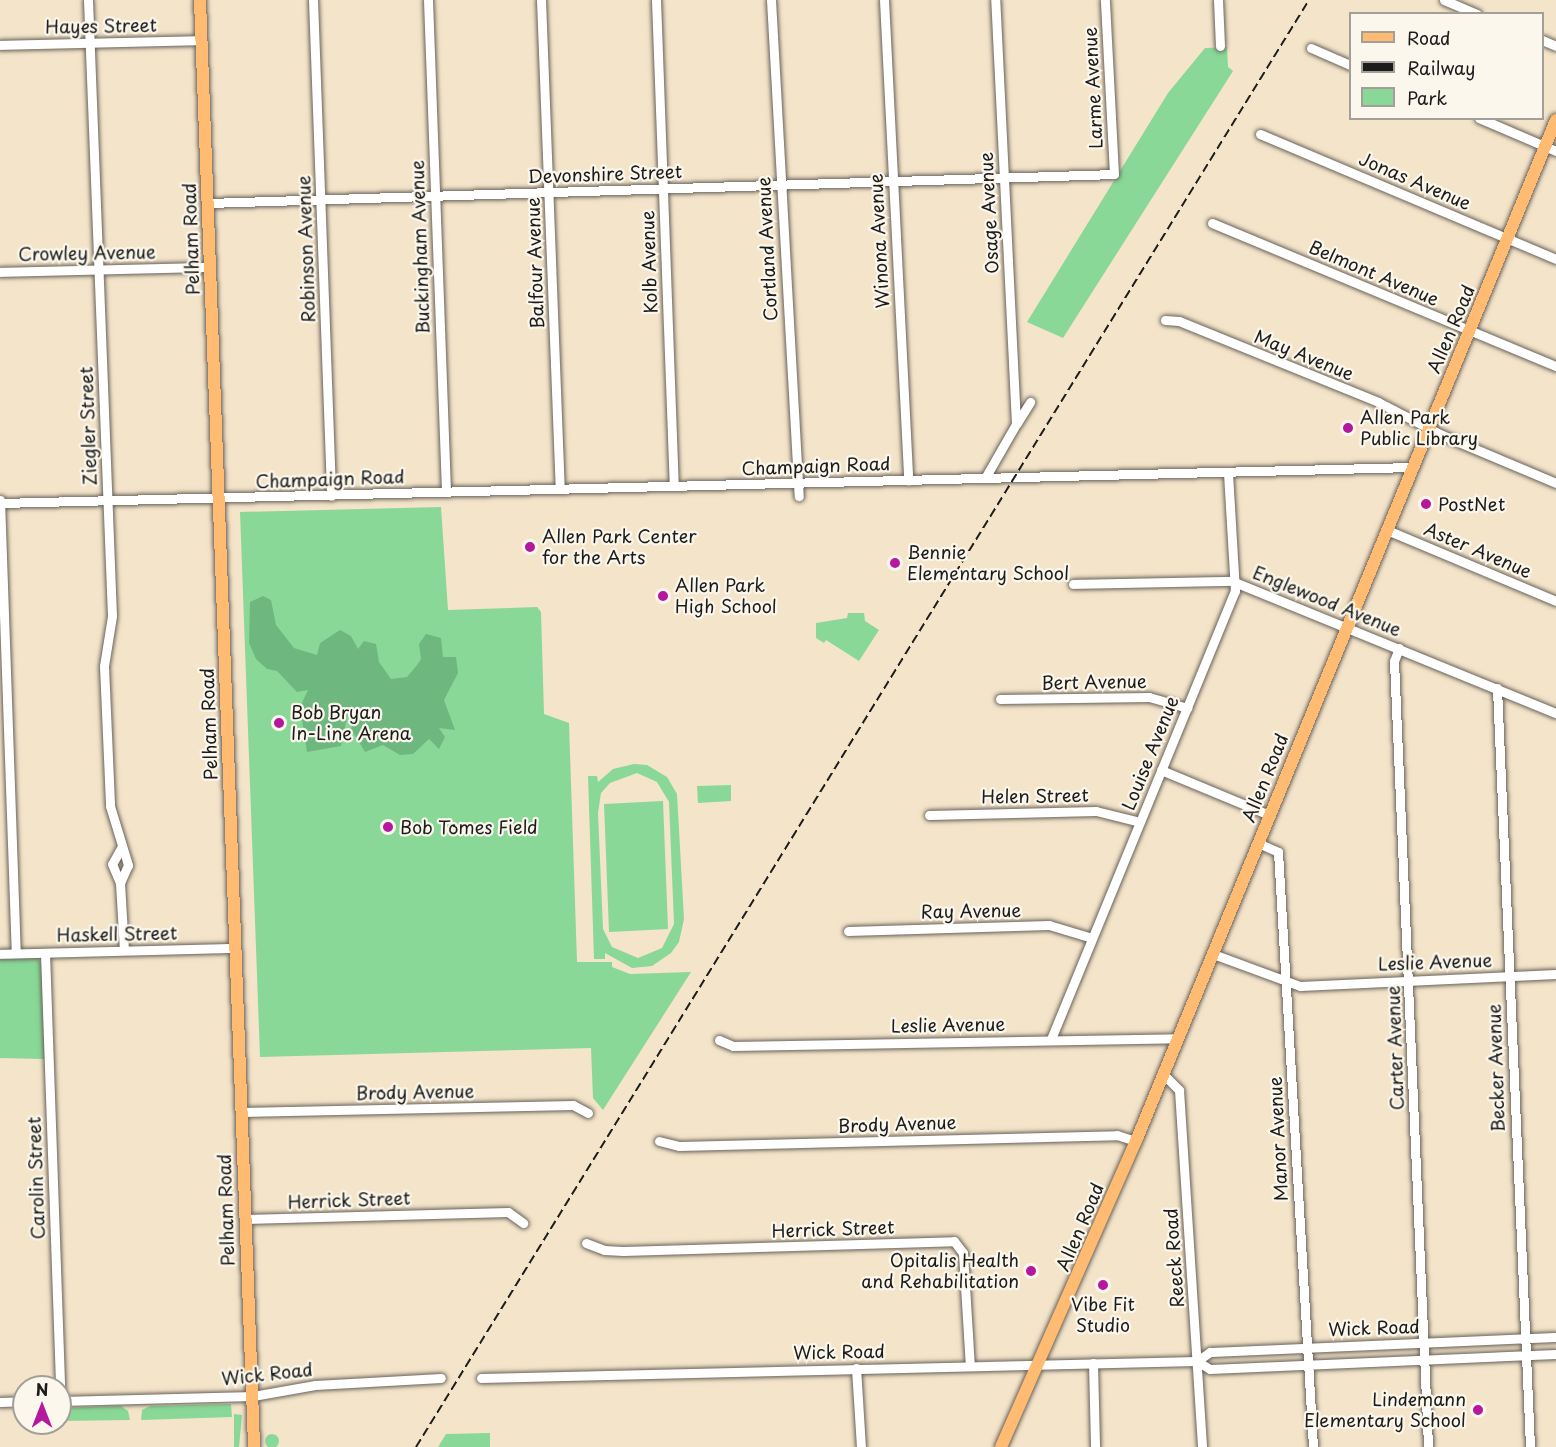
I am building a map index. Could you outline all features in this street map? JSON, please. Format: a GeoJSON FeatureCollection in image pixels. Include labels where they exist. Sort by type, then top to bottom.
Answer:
{"type":"FeatureCollection","features":[{"type":"Feature","properties":{"kind":"main road","name":"Pelham Road"},"geometry":{"type":"LineString","coordinates":[[200,0],[254,1447]]}},
{"type":"Feature","properties":{"kind":"main road","name":"Allen Road"},"geometry":{"type":"LineString","coordinates":[[1001,1447],[1136,1141],[1429,426],[1507,239],[1550,148],[1556,120]]}},
{"type":"Feature","properties":{"kind":"street","name":"Ziegler Street"},"geometry":{"type":"LineString","coordinates":[[88,0],[112,616],[104,666],[110,806],[128,865],[120,883]]}},
{"type":"Feature","properties":{"kind":"street","name":"Robinson Avenue"},"geometry":{"type":"LineString","coordinates":[[313,0],[331,496]]}},
{"type":"Feature","properties":{"kind":"street","name":"Buckingham Avenue"},"geometry":{"type":"LineString","coordinates":[[428,0],[446,492]]}},
{"type":"Feature","properties":{"kind":"street","name":"Balfour Avenue"},"geometry":{"type":"LineString","coordinates":[[541,0],[560,489]]}},
{"type":"Feature","properties":{"kind":"street","name":"Kolb Avenue"},"geometry":{"type":"LineString","coordinates":[[656,0],[674,486]]}},
{"type":"Feature","properties":{"kind":"street","name":"Cortland Avenue"},"geometry":{"type":"LineString","coordinates":[[771,0],[799,496]]}},
{"type":"Feature","properties":{"kind":"street","name":"Winona Avenue"},"geometry":{"type":"LineString","coordinates":[[884,0],[908,480]]}},
{"type":"Feature","properties":{"kind":"street","name":"Osage Avenue"},"geometry":{"type":"LineString","coordinates":[[995,0],[1016,424]]}},
{"type":"Feature","properties":{"kind":"street","name":"Larme Avenue"},"geometry":{"type":"LineString","coordinates":[[1106,0],[1114,174]]}},
{"type":"Feature","properties":{"kind":"street"},"geometry":{"type":"LineString","coordinates":[[1218,0],[1220,46]]}},
{"type":"Feature","properties":{"kind":"street"},"geometry":{"type":"LineString","coordinates":[[1444,0],[1472,12]]}},
{"type":"Feature","properties":{"kind":"street","name":"Hayes Street"},"geometry":{"type":"LineString","coordinates":[[0,45],[202,40]]}},
{"type":"Feature","properties":{"kind":"street"},"geometry":{"type":"LineString","coordinates":[[1311,48],[1349,64]]}},
{"type":"Feature","properties":{"kind":"street"},"geometry":{"type":"LineString","coordinates":[[1484,120],[1550,148]]}},
{"type":"Feature","properties":{"kind":"street","name":"Jonas Avenue"},"geometry":{"type":"LineString","coordinates":[[1260,134],[1556,259]]}},
{"type":"Feature","properties":{"kind":"street","name":"Devonshire Street"},"geometry":{"type":"LineString","coordinates":[[208,203],[1114,174]]}},
{"type":"Feature","properties":{"kind":"street","name":"Belmont Avenue"},"geometry":{"type":"LineString","coordinates":[[1212,223],[1556,366]]}},
{"type":"Feature","properties":{"kind":"street","name":"Crowley Avenue"},"geometry":{"type":"LineString","coordinates":[[0,272],[210,267]]}},
{"type":"Feature","properties":{"kind":"street","name":"May Avenue"},"geometry":{"type":"LineString","coordinates":[[1165,320],[1179,321],[1429,426]]}},
{"type":"Feature","properties":{"kind":"street"},"geometry":{"type":"LineString","coordinates":[[985,478],[1030,402]]}},
{"type":"Feature","properties":{"kind":"street"},"geometry":{"type":"LineString","coordinates":[[1429,426],[1442,435],[1556,483]]}},
{"type":"Feature","properties":{"kind":"street","name":"Champaign Road"},"geometry":{"type":"LineString","coordinates":[[0,502],[220,499],[1412,467]]}},
{"type":"Feature","properties":{"kind":"street","name":"Louise Avenue"},"geometry":{"type":"LineString","coordinates":[[1051,1039],[1235,591],[1232,581],[1228,472]]}},
{"type":"Feature","properties":{"kind":"street"},"geometry":{"type":"LineString","coordinates":[[0,502],[16,953]]}},
{"type":"Feature","properties":{"kind":"street","name":"Aster Avenue"},"geometry":{"type":"LineString","coordinates":[[1387,530],[1556,601]]}},
{"type":"Feature","properties":{"kind":"street","name":"Englewood Avenue"},"geometry":{"type":"LineString","coordinates":[[1073,584],[1232,581],[1556,713]]}},
{"type":"Feature","properties":{"kind":"street","name":"Carter Avenue"},"geometry":{"type":"LineString","coordinates":[[1399,648],[1394,661],[1428,1447]]}},
{"type":"Feature","properties":{"kind":"street","name":"Becker Avenue"},"geometry":{"type":"LineString","coordinates":[[1497,688],[1530,1447]]}},
{"type":"Feature","properties":{"kind":"street","name":"Bert Avenue"},"geometry":{"type":"LineString","coordinates":[[1000,699],[1149,697],[1186,708]]}},
{"type":"Feature","properties":{"kind":"street"},"geometry":{"type":"LineString","coordinates":[[1161,770],[1269,815]]}},
{"type":"Feature","properties":{"kind":"street","name":"Helen Street"},"geometry":{"type":"LineString","coordinates":[[929,815],[1096,811],[1140,822]]}},
{"type":"Feature","properties":{"kind":"street","name":"Manor Avenue"},"geometry":{"type":"LineString","coordinates":[[1258,843],[1278,852],[1313,1447]]}},
{"type":"Feature","properties":{"kind":"street","name":"Ziegler Street"},"geometry":{"type":"LineString","coordinates":[[121,848],[112,864],[120,883],[124,950]]}},
{"type":"Feature","properties":{"kind":"street","name":"Ray Avenue"},"geometry":{"type":"LineString","coordinates":[[848,931],[1049,926],[1092,938]]}},
{"type":"Feature","properties":{"kind":"street","name":"Haskell Street"},"geometry":{"type":"LineString","coordinates":[[0,954],[235,948]]}},
{"type":"Feature","properties":{"kind":"street","name":"Carolin Street"},"geometry":{"type":"LineString","coordinates":[[45,952],[59,1375]]}},
{"type":"Feature","properties":{"kind":"street","name":"Leslie Avenue"},"geometry":{"type":"LineString","coordinates":[[1213,954],[1285,983],[1300,986],[1556,974]]}},
{"type":"Feature","properties":{"kind":"street","name":"Leslie Avenue"},"geometry":{"type":"LineString","coordinates":[[719,1040],[733,1046],[1179,1038]]}},
{"type":"Feature","properties":{"kind":"street","name":"Reeck Road"},"geometry":{"type":"LineString","coordinates":[[1163,1074],[1179,1090],[1202,1447]]}},
{"type":"Feature","properties":{"kind":"street","name":"Brody Avenue"},"geometry":{"type":"LineString","coordinates":[[241,1112],[573,1106],[588,1113]]}},
{"type":"Feature","properties":{"kind":"street","name":"Brody Avenue"},"geometry":{"type":"LineString","coordinates":[[659,1141],[679,1146],[1117,1135],[1136,1141]]}},
{"type":"Feature","properties":{"kind":"street","name":"Herrick Street"},"geometry":{"type":"LineString","coordinates":[[245,1219],[508,1212],[523,1223]]}},
{"type":"Feature","properties":{"kind":"street","name":"Herrick Street"},"geometry":{"type":"LineString","coordinates":[[586,1243],[604,1250],[623,1251],[954,1241],[963,1253],[970,1366]]}},
{"type":"Feature","properties":{"kind":"street","name":"Wick Road"},"geometry":{"type":"LineString","coordinates":[[1197,1361],[1210,1352],[1556,1337]]}},
{"type":"Feature","properties":{"kind":"street","name":"Wick Road"},"geometry":{"type":"LineString","coordinates":[[481,1378],[1197,1361],[1210,1369],[1556,1354]]}},
{"type":"Feature","properties":{"kind":"street"},"geometry":{"type":"LineString","coordinates":[[1093,1363],[1095,1447]]}},
{"type":"Feature","properties":{"kind":"street"},"geometry":{"type":"LineString","coordinates":[[856,1368],[861,1447]]}},
{"type":"Feature","properties":{"kind":"street","name":"Wick Road"},"geometry":{"type":"LineString","coordinates":[[72,1401],[253,1396],[315,1385],[441,1378]]}},
{"type":"Feature","properties":{"kind":"green space"},"geometry":{"type":"Polygon","coordinates":[[[1227,47],[1228,67],[1233,71],[1063,338],[1027,322],[1168,93],[1205,48],[1227,47]]]}},
{"type":"Feature","properties":{"kind":"green space"},"geometry":{"type":"Polygon","coordinates":[[[441,507],[448,610],[537,607],[541,612],[544,714],[569,723],[577,962],[612,962],[612,967],[630,974],[691,972],[603,1110],[593,1098],[591,1048],[260,1057],[240,512],[441,507]]]}},
{"type":"Feature","properties":{"kind":"green space"},"geometry":{"type":"Polygon","coordinates":[[[263,596],[271,600],[276,625],[294,648],[317,655],[320,643],[340,630],[351,636],[358,649],[364,641],[376,644],[379,662],[391,679],[407,677],[417,665],[421,659],[419,644],[426,634],[441,638],[443,657],[456,657],[458,673],[444,700],[455,730],[439,728],[445,737],[439,749],[429,739],[413,754],[400,755],[383,745],[365,752],[351,729],[355,714],[348,713],[341,746],[307,752],[300,707],[308,690],[297,692],[277,671],[267,669],[256,659],[249,643],[250,602],[263,596]]]}},
{"type":"Feature","properties":{"kind":"green space"},"geometry":{"type":"Polygon","coordinates":[[[848,613],[864,613],[865,621],[879,630],[859,661],[826,640],[824,643],[816,638],[816,623],[847,618],[848,613]]]}},
{"type":"Feature","properties":{"kind":"green space"},"geometry":{"type":"Polygon","coordinates":[[[634,764],[647,765],[667,777],[677,794],[684,919],[679,942],[671,953],[652,966],[632,968],[605,953],[605,959],[594,959],[588,776],[597,776],[598,782],[613,769],[634,764]],[[637,773],[610,783],[601,793],[598,813],[603,929],[612,947],[638,958],[662,948],[674,924],[669,802],[657,782],[637,773]]]}},
{"type":"Feature","properties":{"kind":"green space"},"geometry":{"type":"Polygon","coordinates":[[[731,785],[731,801],[698,803],[697,786],[731,785]]]}},
{"type":"Feature","properties":{"kind":"green space"},"geometry":{"type":"Polygon","coordinates":[[[663,801],[668,929],[609,932],[604,804],[663,801]]]}},
{"type":"Feature","properties":{"kind":"green space"},"geometry":{"type":"Polygon","coordinates":[[[36,957],[42,964],[45,1059],[0,1058],[0,958],[36,957]]]}},
{"type":"Feature","properties":{"kind":"green space"},"geometry":{"type":"Polygon","coordinates":[[[231,1404],[232,1417],[141,1420],[142,1410],[150,1406],[231,1404]]]}},
{"type":"Feature","properties":{"kind":"green space"},"geometry":{"type":"Polygon","coordinates":[[[121,1406],[128,1411],[130,1420],[72,1421],[72,1408],[121,1406]]]}},
{"type":"Feature","properties":{"kind":"green space"},"geometry":{"type":"Polygon","coordinates":[[[234,1414],[242,1415],[239,1447],[234,1447],[234,1414]]]}},
{"type":"Feature","properties":{"kind":"green space"},"geometry":{"type":"Polygon","coordinates":[[[490,1433],[490,1447],[438,1447],[446,1434],[490,1433]]]}},
{"type":"Feature","properties":{"kind":"green space"},"geometry":{"type":"Polygon","coordinates":[[[269,1434],[275,1434],[279,1441],[275,1448],[269,1448],[265,1444],[265,1438],[269,1434]]]}},
{"type":"Feature","properties":{"kind":"railway"},"geometry":{"type":"LineString","coordinates":[[416,1447],[1309,0]]}},
{"type":"Feature","properties":{"kind":"place","name":"Allen Park Public Library"},"geometry":{"type":"Point","coordinates":[1348,428]}},
{"type":"Feature","properties":{"kind":"place","name":"PostNet"},"geometry":{"type":"Point","coordinates":[1426,504]}},
{"type":"Feature","properties":{"kind":"place","name":"Allen Park Center for the Arts"},"geometry":{"type":"Point","coordinates":[530,547]}},
{"type":"Feature","properties":{"kind":"place","name":"Bennie Elementary School"},"geometry":{"type":"Point","coordinates":[895,563]}},
{"type":"Feature","properties":{"kind":"place","name":"Allen Park High School"},"geometry":{"type":"Point","coordinates":[663,596]}},
{"type":"Feature","properties":{"kind":"place","name":"Bob Bryan In-Line Arena"},"geometry":{"type":"Point","coordinates":[279,723]}},
{"type":"Feature","properties":{"kind":"place","name":"Bob Tomes Field"},"geometry":{"type":"Point","coordinates":[388,827]}},
{"type":"Feature","properties":{"kind":"place","name":"Opitalis Health and Rehabilitation"},"geometry":{"type":"Point","coordinates":[1031,1271]}},
{"type":"Feature","properties":{"kind":"place","name":"Vibe Fit Studio"},"geometry":{"type":"Point","coordinates":[1103,1285]}},
{"type":"Feature","properties":{"kind":"place","name":"Lindemann Elementary School"},"geometry":{"type":"Point","coordinates":[1478,1410]}}]}
